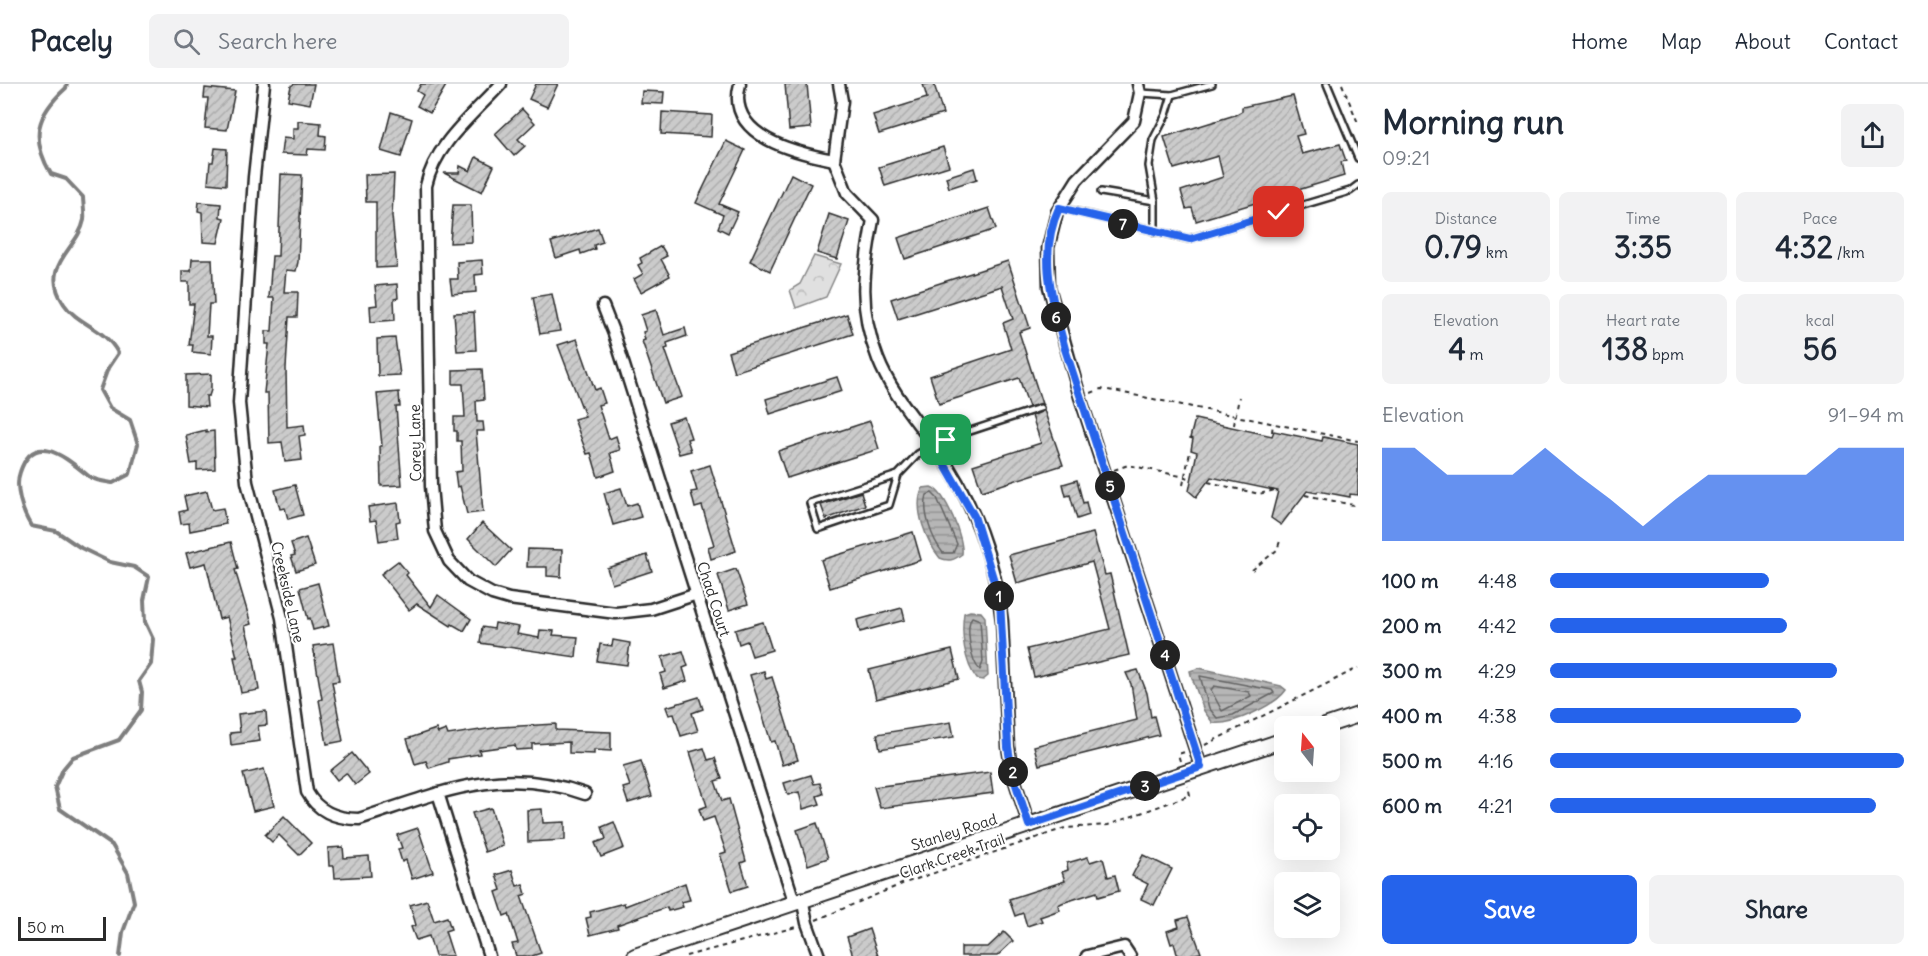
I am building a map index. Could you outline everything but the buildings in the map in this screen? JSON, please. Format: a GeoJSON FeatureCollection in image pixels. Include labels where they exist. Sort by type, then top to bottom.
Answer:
{"type":"FeatureCollection","features":[{"type":"Feature","properties":{"kind":"street","name":"Creekside Lane"},"geometry":{"type":"LineString","coordinates":[[264,84],[254,177],[239,404],[247,482],[282,618],[307,792],[319,808],[348,819],[359,819],[466,785],[509,780],[568,788],[585,794]]}},
{"type":"Feature","properties":{"kind":"street","name":"Corey Lane"},"geometry":{"type":"LineString","coordinates":[[501,84],[442,148],[429,170],[426,186],[431,486],[435,531],[449,561],[458,572],[480,588],[509,599],[616,613],[651,609],[697,594]]}},
{"type":"Feature","properties":{"kind":"street"},"geometry":{"type":"LineString","coordinates":[[740,84],[738,91],[740,108],[752,129],[776,145],[834,160]]}},
{"type":"Feature","properties":{"kind":"street"},"geometry":{"type":"LineString","coordinates":[[839,84],[842,101],[834,160],[847,193],[873,220],[863,272],[863,294],[877,358],[896,393],[934,446],[974,516],[1000,601],[1008,747],[1012,772],[1029,825]]}},
{"type":"Feature","properties":{"kind":"street"},"geometry":{"type":"LineString","coordinates":[[1139,88],[1134,121],[1077,180],[1059,208],[1048,248],[1048,287],[1080,397],[1201,767]]}},
{"type":"Feature","properties":{"kind":"street","name":"Chad Court"},"geometry":{"type":"LineString","coordinates":[[603,306],[798,900],[819,956]]}},
{"type":"Feature","properties":{"kind":"street"},"geometry":{"type":"LineString","coordinates":[[1340,721],[1358,715]]}},
{"type":"Feature","properties":{"kind":"street","name":"Stanley Road"},"geometry":{"type":"LineString","coordinates":[[635,956],[1274,743]]}},
{"type":"Feature","properties":{"kind":"street"},"geometry":{"type":"LineString","coordinates":[[438,794],[489,956]]}},
{"type":"Feature","properties":{"kind":"street"},"geometry":{"type":"LineString","coordinates":[[1087,956],[1124,946],[1130,956]]}},
{"type":"Feature","properties":{"kind":"lane"},"geometry":{"type":"LineString","coordinates":[[1183,84],[1186,92]]}},
{"type":"Feature","properties":{"kind":"lane"},"geometry":{"type":"LineString","coordinates":[[1139,88],[1172,95],[1212,84]]}},
{"type":"Feature","properties":{"kind":"lane"},"geometry":{"type":"LineString","coordinates":[[1327,84],[1358,158]]}},
{"type":"Feature","properties":{"kind":"lane"},"geometry":{"type":"LineString","coordinates":[[1155,232],[1155,201],[1149,166],[1153,140],[1166,116],[1172,95]]}},
{"type":"Feature","properties":{"kind":"lane"},"geometry":{"type":"LineString","coordinates":[[1059,208],[1190,239],[1350,190],[1358,185]]}},
{"type":"Feature","properties":{"kind":"lane"},"geometry":{"type":"LineString","coordinates":[[1101,192],[1155,201]]}},
{"type":"Feature","properties":{"kind":"lane"},"geometry":{"type":"LineString","coordinates":[[898,475],[810,503],[818,529],[889,505],[898,475],[918,454],[934,446],[1040,408]]}},
{"type":"Feature","properties":{"kind":"path"},"geometry":{"type":"LineString","coordinates":[[1342,84],[1358,123]]}},
{"type":"Feature","properties":{"kind":"path"},"geometry":{"type":"LineString","coordinates":[[1080,397],[1101,389],[1358,441]]}},
{"type":"Feature","properties":{"kind":"path"},"geometry":{"type":"LineString","coordinates":[[1234,425],[1239,397]]}},
{"type":"Feature","properties":{"kind":"path"},"geometry":{"type":"LineString","coordinates":[[1272,432],[1273,423]]}},
{"type":"Feature","properties":{"kind":"path"},"geometry":{"type":"LineString","coordinates":[[1183,485],[1190,452]]}},
{"type":"Feature","properties":{"kind":"path"},"geometry":{"type":"LineString","coordinates":[[1106,473],[1128,465],[1190,478]]}},
{"type":"Feature","properties":{"kind":"path"},"geometry":{"type":"LineString","coordinates":[[1208,482],[1259,494],[1275,490]]}},
{"type":"Feature","properties":{"kind":"path"},"geometry":{"type":"LineString","coordinates":[[1305,495],[1358,506]]}},
{"type":"Feature","properties":{"kind":"path"},"geometry":{"type":"LineString","coordinates":[[1252,570],[1277,550],[1280,541]]}},
{"type":"Feature","properties":{"kind":"path"},"geometry":{"type":"LineString","coordinates":[[1217,740],[1358,668]]}},
{"type":"Feature","properties":{"kind":"path","name":"Clark Creek Trail"},"geometry":{"type":"LineString","coordinates":[[826,917],[902,884],[1065,828],[1108,825],[1190,795]]}},
{"type":"Feature","properties":{"kind":"path"},"geometry":{"type":"LineString","coordinates":[[686,956],[783,932]]}},
{"type":"Feature","properties":{"kind":"green space"},"geometry":{"type":"Polygon","coordinates":[[[814,256],[841,264],[826,297],[796,308],[790,290],[800,284],[814,256]]]}},
{"type":"Feature","properties":{"kind":"water"},"geometry":{"type":"Polygon","coordinates":[[[931,487],[937,491],[948,506],[960,538],[962,554],[951,560],[940,558],[930,543],[922,524],[920,496],[923,488],[931,487]]]}},
{"type":"Feature","properties":{"kind":"water"},"geometry":{"type":"Polygon","coordinates":[[[981,612],[985,617],[988,676],[983,680],[977,679],[969,665],[965,648],[964,613],[981,612]]]}},
{"type":"Feature","properties":{"kind":"water"},"geometry":{"type":"Polygon","coordinates":[[[1199,668],[1281,686],[1286,690],[1273,702],[1253,713],[1231,721],[1213,723],[1204,711],[1191,675],[1190,671],[1199,668]]]}},
{"type":"Feature","properties":{"kind":"waterway"},"geometry":{"type":"LineString","coordinates":[[67,84],[48,108],[39,128],[40,149],[51,174],[66,179],[83,197],[84,220],[75,240],[57,268],[55,279],[57,290],[70,311],[106,337],[118,353],[108,368],[100,390],[110,408],[130,420],[138,444],[130,474],[113,483],[92,478],[63,457],[43,450],[34,452],[26,459],[18,478],[18,485],[22,507],[31,526],[56,531],[81,548],[110,562],[134,567],[149,577],[144,600],[145,622],[153,639],[151,664],[139,681],[142,692],[141,710],[119,740],[73,757],[63,769],[55,787],[60,809],[112,845],[128,873],[134,902],[123,932],[120,956]]}},
{"type":"Feature","properties":{"kind":"route"},"geometry":{"type":"LineString","coordinates":[[946,440],[934,446],[951,471],[974,516],[990,562],[1000,601],[1008,747],[1012,772],[1029,825],[1201,767],[1065,349],[1048,287],[1048,248],[1059,208],[1190,239],[1279,212]]}}]}
